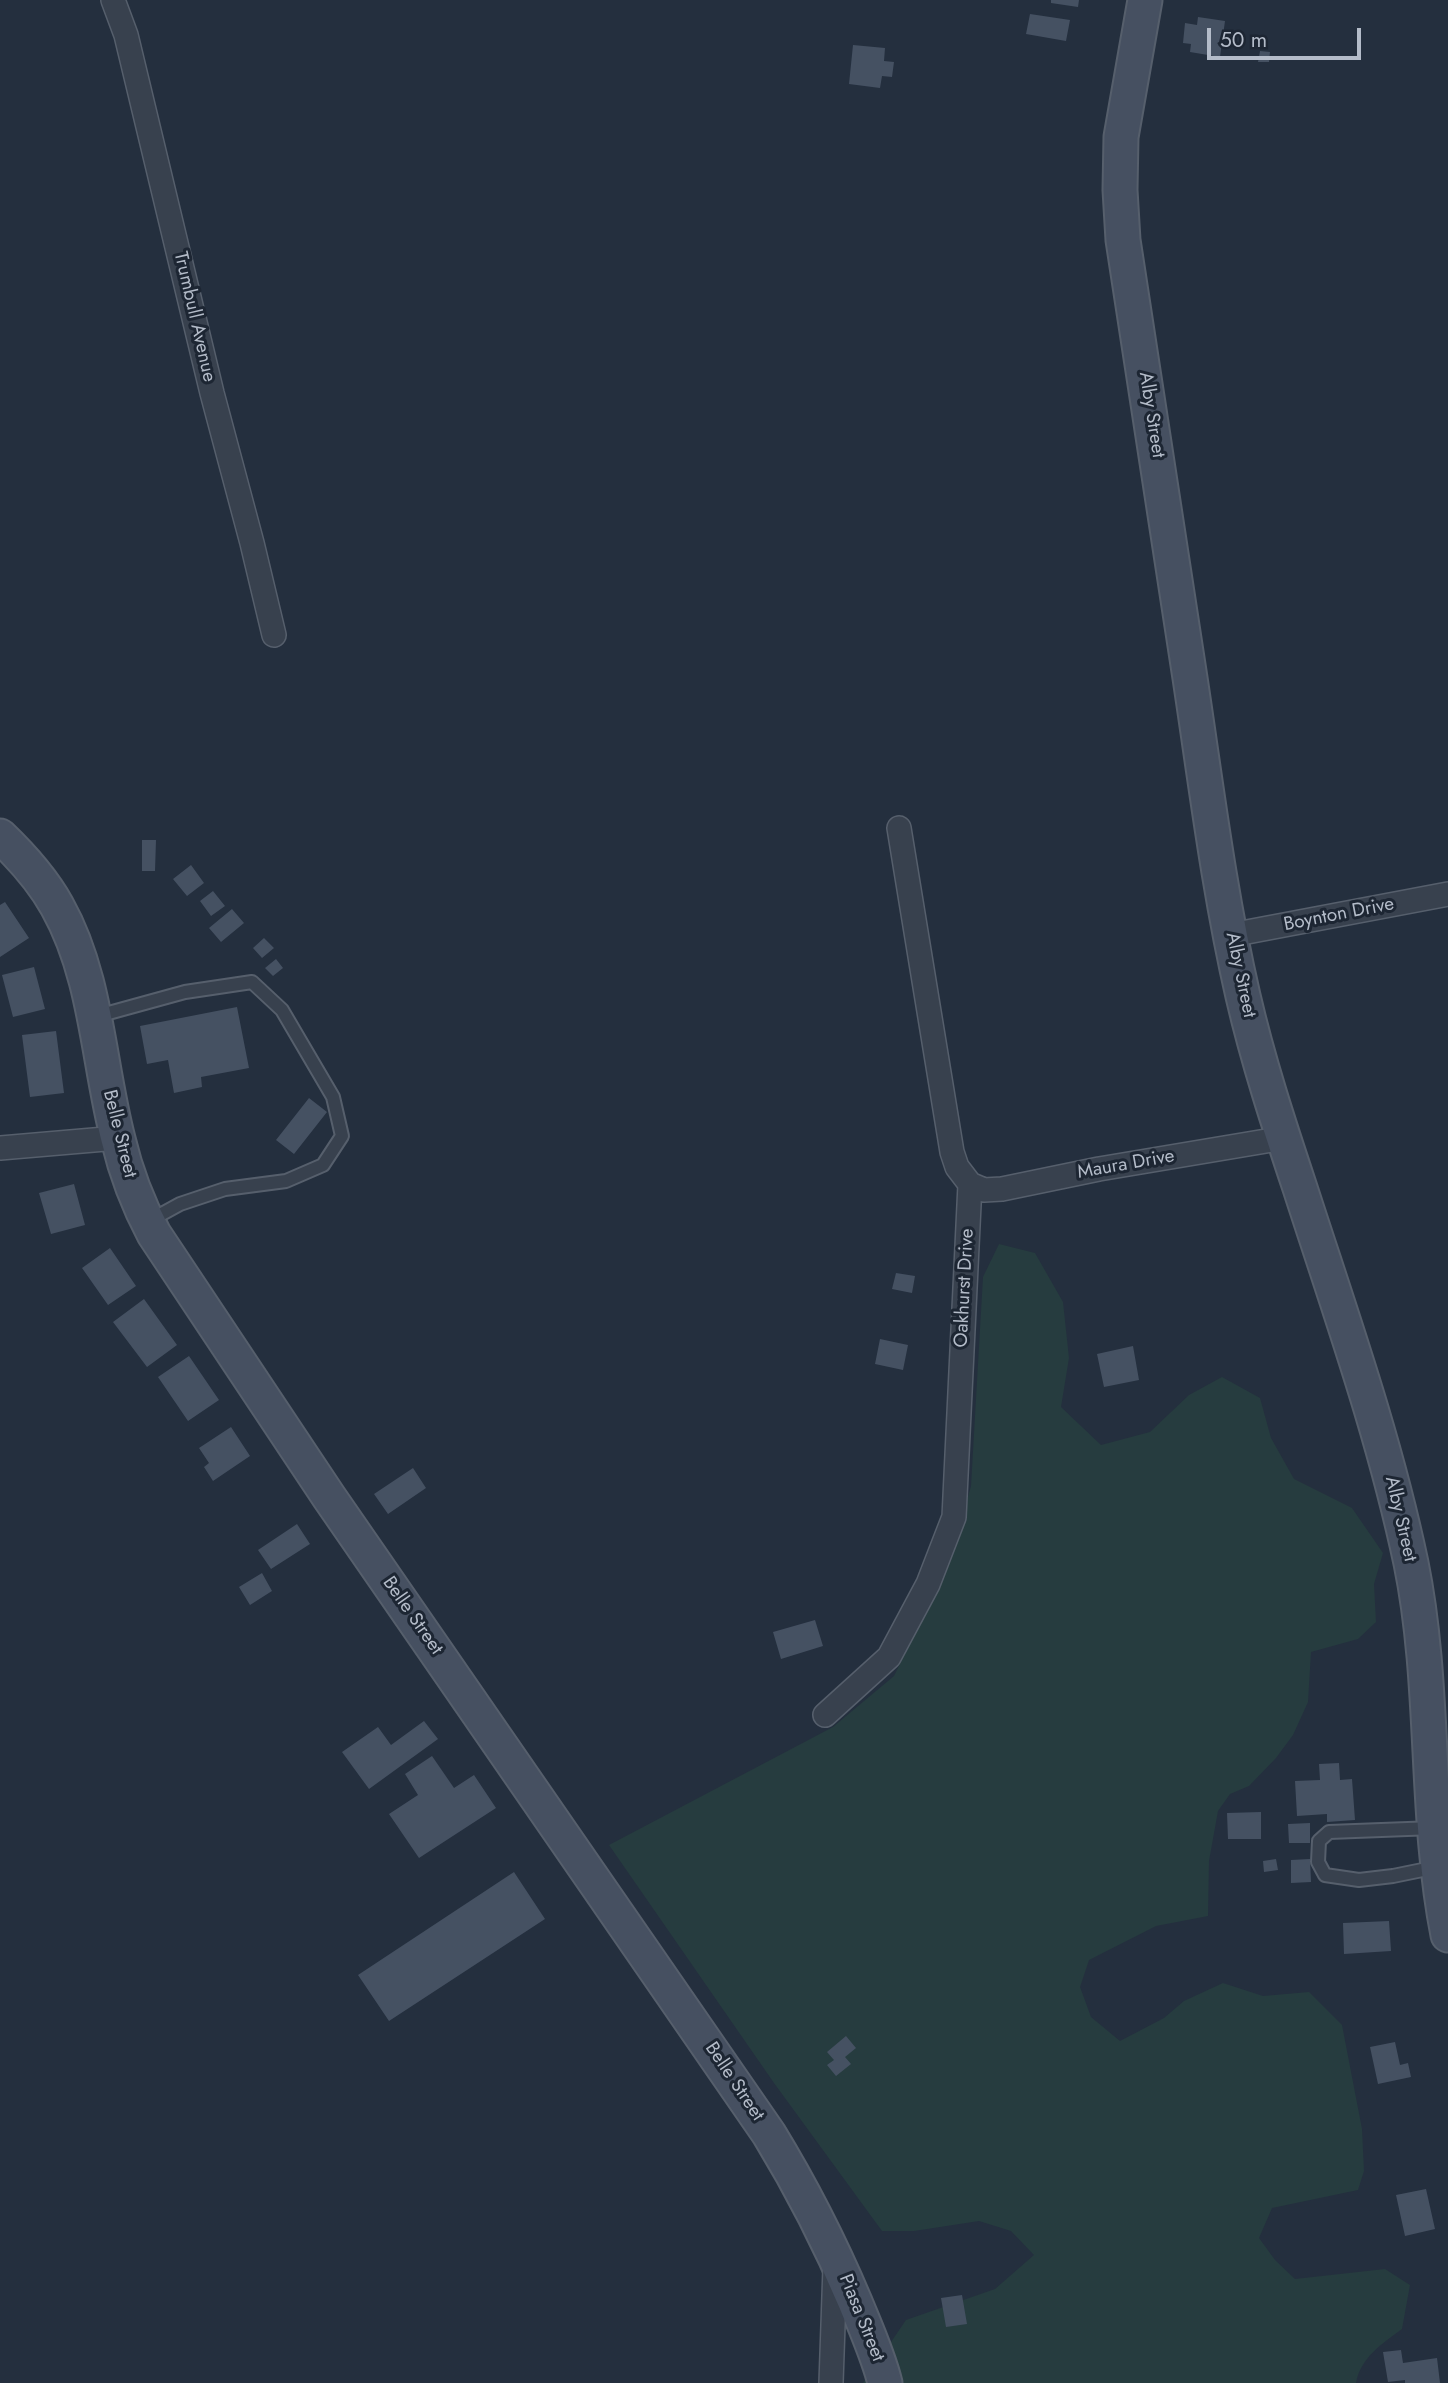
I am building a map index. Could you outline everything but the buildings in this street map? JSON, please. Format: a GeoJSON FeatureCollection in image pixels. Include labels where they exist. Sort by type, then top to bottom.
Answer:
{"type":"FeatureCollection","features":[{"type":"Feature","properties":{"kind":"street","name":"Trumbull Avenue"},"geometry":{"type":"LineString","coordinates":[[113,0],[126,35],[212,393],[274,635]]}},
{"type":"Feature","properties":{"kind":"street","name":"Alby Street"},"geometry":{"type":"LineString","coordinates":[[1145,0],[1121,137],[1119,190],[1123,240],[1231,936],[1254,1038],[1366,1391],[1393,1486],[1411,1567],[1426,1675],[1434,1828],[1448,1935]]}},
{"type":"Feature","properties":{"kind":"street"},"geometry":{"type":"LineString","coordinates":[[899,828],[952,1152],[957,1167],[970,1184]]}},
{"type":"Feature","properties":{"kind":"street","name":"Belle Street"},"geometry":{"type":"LineString","coordinates":[[0,836],[44,884],[71,935],[94,1017],[117,1138],[133,1189],[172,1262],[330,1497],[769,2134],[803,2191],[835,2255],[831,2383]]}},
{"type":"Feature","properties":{"kind":"street","name":"Boynton Drive"},"geometry":{"type":"LineString","coordinates":[[1231,936],[1448,894]]}},
{"type":"Feature","properties":{"kind":"street"},"geometry":{"type":"LineString","coordinates":[[0,1148],[117,1138]]}},
{"type":"Feature","properties":{"kind":"street","name":"Maura Drive"},"geometry":{"type":"LineString","coordinates":[[970,1184],[984,1190],[1002,1189],[1099,1169],[1284,1138]]}},
{"type":"Feature","properties":{"kind":"street","name":"Oakhurst Drive"},"geometry":{"type":"LineString","coordinates":[[825,1716],[889,1657],[928,1584],[954,1517],[970,1184]]}},
{"type":"Feature","properties":{"kind":"street","name":"Piasa Street"},"geometry":{"type":"LineString","coordinates":[[835,2255],[873,2346],[885,2383]]}},
{"type":"Feature","properties":{"kind":"lane"},"geometry":{"type":"LineString","coordinates":[[94,1017],[185,992],[252,982],[282,1010],[333,1097],[342,1136],[323,1165],[286,1181],[225,1189],[180,1205],[148,1221]]}},
{"type":"Feature","properties":{"kind":"lane"},"geometry":{"type":"LineString","coordinates":[[1434,1828],[1329,1832],[1319,1842],[1318,1862],[1325,1875],[1359,1880],[1441,1873]]}},
{"type":"Feature","properties":{"kind":"green space"},"geometry":{"type":"Polygon","coordinates":[[[999,1244],[1035,1253],[1063,1302],[1069,1358],[1061,1407],[1101,1445],[1150,1432],[1189,1395],[1222,1377],[1260,1398],[1271,1438],[1294,1479],[1352,1508],[1383,1553],[1374,1584],[1376,1622],[1358,1639],[1311,1652],[1308,1702],[1293,1735],[1276,1758],[1249,1786],[1230,1794],[1218,1811],[1209,1861],[1208,1916],[1156,1926],[1089,1960],[1080,1987],[1091,2017],[1120,2041],[1164,2018],[1184,2001],[1223,1983],[1263,1996],[1309,1992],[1342,2025],[1362,2129],[1364,2171],[1358,2190],[1272,2208],[1259,2238],[1275,2260],[1295,2279],[1385,2269],[1410,2285],[1402,2329],[1367,2358],[1356,2383],[863,2383],[906,2320],[995,2289],[1034,2255],[1011,2231],[979,2221],[914,2231],[882,2231],[774,2083],[609,1845],[833,1727],[894,1676],[948,1567],[971,1486],[983,1277],[999,1244]]]}}]}
